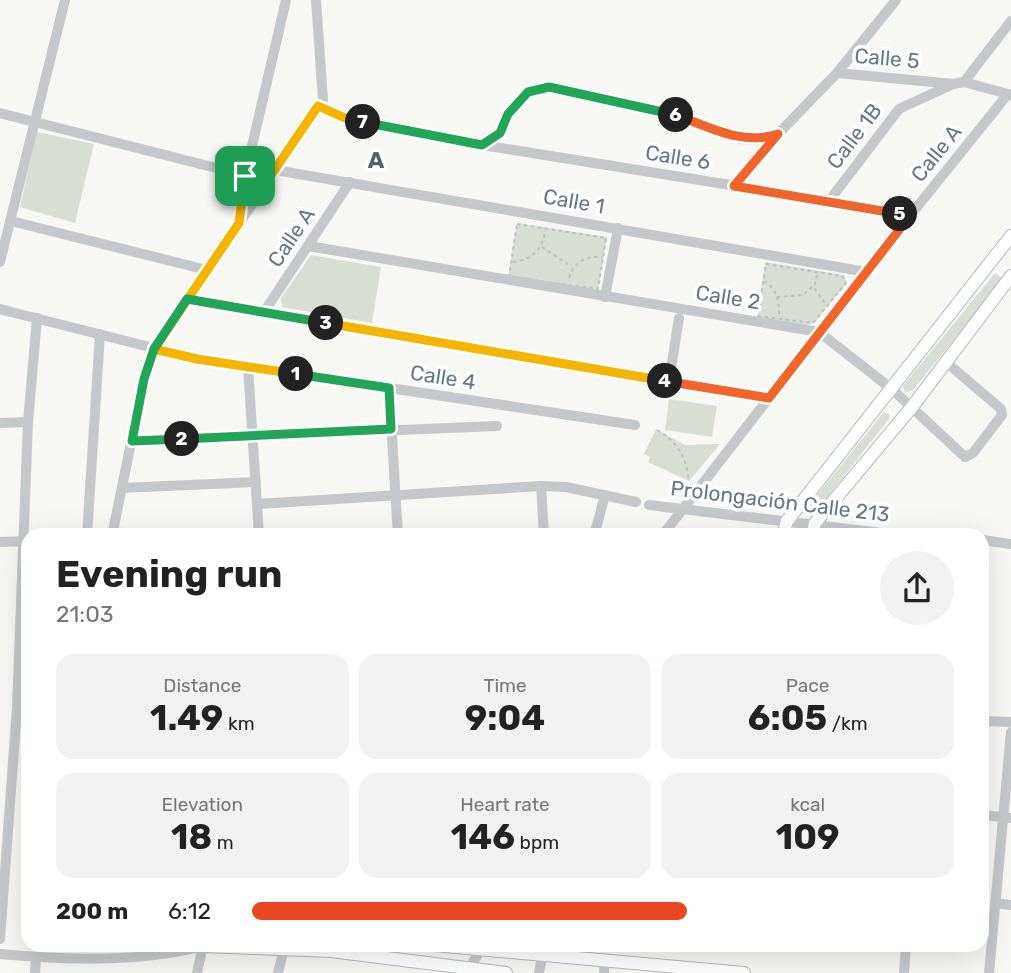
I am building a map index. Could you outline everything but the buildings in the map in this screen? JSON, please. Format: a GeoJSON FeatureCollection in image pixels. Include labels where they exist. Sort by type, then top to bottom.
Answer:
{"type":"FeatureCollection","features":[{"type":"Feature","properties":{"kind":"street"},"geometry":{"type":"LineString","coordinates":[[0,262],[65,0]]}},
{"type":"Feature","properties":{"kind":"street"},"geometry":{"type":"LineString","coordinates":[[239,223],[245,176],[286,0]]}},
{"type":"Feature","properties":{"kind":"street"},"geometry":{"type":"LineString","coordinates":[[114,528],[144,379],[154,349],[323,100],[316,0]]}},
{"type":"Feature","properties":{"kind":"street"},"geometry":{"type":"LineString","coordinates":[[837,73],[896,0]]}},
{"type":"Feature","properties":{"kind":"street"},"geometry":{"type":"LineString","coordinates":[[959,83],[1011,21]]}},
{"type":"Feature","properties":{"kind":"street","name":"Calle 5"},"geometry":{"type":"LineString","coordinates":[[734,186],[778,134],[837,73],[959,83],[1010,95]]}},
{"type":"Feature","properties":{"kind":"street","name":"Calle 1B"},"geometry":{"type":"LineString","coordinates":[[829,201],[899,109],[959,83]]}},
{"type":"Feature","properties":{"kind":"street"},"geometry":{"type":"LineString","coordinates":[[318,106],[345,118],[482,145],[500,133],[508,114],[528,92],[549,87],[674,114],[740,139],[760,140],[778,134]]}},
{"type":"Feature","properties":{"kind":"street","name":"Calle A"},"geometry":{"type":"LineString","coordinates":[[667,528],[909,217],[1010,95]]}},
{"type":"Feature","properties":{"kind":"street"},"geometry":{"type":"LineString","coordinates":[[0,113],[267,181]]}},
{"type":"Feature","properties":{"kind":"street","name":"Calle 6"},"geometry":{"type":"LineString","coordinates":[[482,145],[829,201],[909,217]]}},
{"type":"Feature","properties":{"kind":"street","name":"Calle 1"},"geometry":{"type":"LineString","coordinates":[[275,170],[867,272]]}},
{"type":"Feature","properties":{"kind":"street","name":"Calle A"},"geometry":{"type":"LineString","coordinates":[[264,312],[350,182]]}},
{"type":"Feature","properties":{"kind":"street"},"geometry":{"type":"LineString","coordinates":[[10,221],[207,270]]}},
{"type":"Feature","properties":{"kind":"street"},"geometry":{"type":"LineString","coordinates":[[605,297],[618,228]]}},
{"type":"Feature","properties":{"kind":"street"},"geometry":{"type":"LineString","coordinates":[[785,528],[787,521],[1011,236]]}},
{"type":"Feature","properties":{"kind":"street","name":"Calle 2"},"geometry":{"type":"LineString","coordinates":[[308,246],[819,332],[912,407],[965,457],[973,453],[1002,415],[1001,409],[946,362]]}},
{"type":"Feature","properties":{"kind":"street"},"geometry":{"type":"LineString","coordinates":[[814,528],[912,407],[1011,276]]}},
{"type":"Feature","properties":{"kind":"street"},"geometry":{"type":"LineString","coordinates":[[187,299],[769,398]]}},
{"type":"Feature","properties":{"kind":"street","name":"Calle 4"},"geometry":{"type":"LineString","coordinates":[[0,309],[154,349],[248,367],[635,425]]}},
{"type":"Feature","properties":{"kind":"street"},"geometry":{"type":"LineString","coordinates":[[25,528],[28,422],[37,318]]}},
{"type":"Feature","properties":{"kind":"street"},"geometry":{"type":"LineString","coordinates":[[670,375],[679,318]]}},
{"type":"Feature","properties":{"kind":"street"},"geometry":{"type":"LineString","coordinates":[[88,528],[100,334]]}},
{"type":"Feature","properties":{"kind":"street"},"geometry":{"type":"LineString","coordinates":[[248,367],[259,528]]}},
{"type":"Feature","properties":{"kind":"street"},"geometry":{"type":"LineString","coordinates":[[389,388],[397,528]]}},
{"type":"Feature","properties":{"kind":"street"},"geometry":{"type":"LineString","coordinates":[[0,423],[28,422]]}},
{"type":"Feature","properties":{"kind":"street"},"geometry":{"type":"LineString","coordinates":[[132,441],[497,426]]}},
{"type":"Feature","properties":{"kind":"street"},"geometry":{"type":"LineString","coordinates":[[122,488],[256,482]]}},
{"type":"Feature","properties":{"kind":"street"},"geometry":{"type":"LineString","coordinates":[[541,486],[544,528]]}},
{"type":"Feature","properties":{"kind":"street"},"geometry":{"type":"LineString","coordinates":[[258,504],[541,486],[566,486],[636,502]]}},
{"type":"Feature","properties":{"kind":"street"},"geometry":{"type":"LineString","coordinates":[[596,528],[605,495]]}},
{"type":"Feature","properties":{"kind":"street","name":"Prolongación Calle 213"},"geometry":{"type":"LineString","coordinates":[[649,505],[787,521],[810,528]]}},
{"type":"Feature","properties":{"kind":"street"},"geometry":{"type":"LineString","coordinates":[[0,541],[21,541]]}},
{"type":"Feature","properties":{"kind":"street"},"geometry":{"type":"LineString","coordinates":[[989,542],[1011,544]]}},
{"type":"Feature","properties":{"kind":"street"},"geometry":{"type":"LineString","coordinates":[[0,939],[21,624]]}},
{"type":"Feature","properties":{"kind":"street"},"geometry":{"type":"LineString","coordinates":[[989,721],[1011,722]]}},
{"type":"Feature","properties":{"kind":"street"},"geometry":{"type":"LineString","coordinates":[[989,973],[1007,817],[1011,732]]}},
{"type":"Feature","properties":{"kind":"street"},"geometry":{"type":"LineString","coordinates":[[989,816],[1007,817]]}},
{"type":"Feature","properties":{"kind":"street"},"geometry":{"type":"LineString","coordinates":[[995,903],[1011,905]]}},
{"type":"Feature","properties":{"kind":"street"},"geometry":{"type":"LineString","coordinates":[[0,954],[36,957],[60,952]]}},
{"type":"Feature","properties":{"kind":"street"},"geometry":{"type":"LineString","coordinates":[[75,952],[138,958],[179,952]]}},
{"type":"Feature","properties":{"kind":"street"},"geometry":{"type":"LineString","coordinates":[[138,952],[138,958]]}},
{"type":"Feature","properties":{"kind":"street"},"geometry":{"type":"LineString","coordinates":[[197,973],[201,952]]}},
{"type":"Feature","properties":{"kind":"street"},"geometry":{"type":"LineString","coordinates":[[278,973],[284,952]]}},
{"type":"Feature","properties":{"kind":"street"},"geometry":{"type":"LineString","coordinates":[[338,952],[467,971],[506,973]]}},
{"type":"Feature","properties":{"kind":"street"},"geometry":{"type":"LineString","coordinates":[[467,971],[479,952]]}},
{"type":"Feature","properties":{"kind":"street"},"geometry":{"type":"LineString","coordinates":[[513,952],[604,967],[744,973]]}},
{"type":"Feature","properties":{"kind":"street"},"geometry":{"type":"LineString","coordinates":[[562,958],[565,952]]}},
{"type":"Feature","properties":{"kind":"street"},"geometry":{"type":"LineString","coordinates":[[904,973],[906,952]]}},
{"type":"Feature","properties":{"kind":"street"},"geometry":{"type":"LineString","coordinates":[[35,973],[36,957]]}},
{"type":"Feature","properties":{"kind":"street"},"geometry":{"type":"LineString","coordinates":[[539,973],[542,957]]}},
{"type":"Feature","properties":{"kind":"path"},"geometry":{"type":"LineString","coordinates":[[517,224],[545,228],[606,238],[596,290],[509,277],[517,224]]}},
{"type":"Feature","properties":{"kind":"path"},"geometry":{"type":"LineString","coordinates":[[511,262],[529,257],[541,246],[545,228]]}},
{"type":"Feature","properties":{"kind":"path"},"geometry":{"type":"LineString","coordinates":[[541,246],[573,268]]}},
{"type":"Feature","properties":{"kind":"path"},"geometry":{"type":"LineString","coordinates":[[568,286],[573,268],[588,257],[603,258]]}},
{"type":"Feature","properties":{"kind":"path"},"geometry":{"type":"LineString","coordinates":[[766,264],[842,276],[846,283],[827,307],[808,324],[758,316],[763,281],[766,264]]}},
{"type":"Feature","properties":{"kind":"path"},"geometry":{"type":"LineString","coordinates":[[818,272],[814,286],[818,298],[827,307]]}},
{"type":"Feature","properties":{"kind":"path"},"geometry":{"type":"LineString","coordinates":[[763,281],[772,287],[777,297],[778,319]]}},
{"type":"Feature","properties":{"kind":"path"},"geometry":{"type":"LineString","coordinates":[[777,297],[803,295],[814,286]]}},
{"type":"Feature","properties":{"kind":"path"},"geometry":{"type":"LineString","coordinates":[[657,430],[678,446],[687,465],[690,481]]}},
{"type":"Feature","properties":{"kind":"shaded area"},"geometry":{"type":"Polygon","coordinates":[[[37,132],[94,144],[75,223],[20,207],[37,132]]]}},
{"type":"Feature","properties":{"kind":"shaded area"},"geometry":{"type":"Polygon","coordinates":[[[517,223],[607,237],[598,290],[508,277],[517,223]]]}},
{"type":"Feature","properties":{"kind":"shaded area"},"geometry":{"type":"Polygon","coordinates":[[[311,255],[381,267],[372,323],[282,307],[281,298],[311,255]]]}},
{"type":"Feature","properties":{"kind":"shaded area"},"geometry":{"type":"Polygon","coordinates":[[[765,262],[844,275],[847,283],[814,323],[808,325],[757,318],[765,262]]]}},
{"type":"Feature","properties":{"kind":"shaded area"},"geometry":{"type":"Polygon","coordinates":[[[995,273],[1003,279],[913,390],[905,393],[903,386],[995,273]]]}},
{"type":"Feature","properties":{"kind":"shaded area"},"geometry":{"type":"Polygon","coordinates":[[[669,399],[717,406],[712,437],[665,430],[669,399]]]}},
{"type":"Feature","properties":{"kind":"shaded area"},"geometry":{"type":"Polygon","coordinates":[[[884,412],[889,414],[889,419],[818,509],[810,510],[810,504],[884,412]]]}},
{"type":"Feature","properties":{"kind":"shaded area"},"geometry":{"type":"Polygon","coordinates":[[[656,429],[685,445],[720,444],[689,481],[648,462],[650,457],[644,454],[656,429]]]}},
{"type":"Feature","properties":{"kind":"district","name":"A"},"geometry":{"type":"Point","coordinates":[376,160]}},
{"type":"Feature","properties":{"kind":"route"},"geometry":{"type":"LineString","coordinates":[[245,176],[239,223],[154,349],[197,359],[389,388],[391,429],[132,441],[144,379],[154,349],[187,299],[567,365],[769,398],[909,217],[886,210],[734,186],[778,134],[760,140],[740,139],[674,114],[549,87],[528,92],[508,114],[500,133],[482,145],[345,118],[318,106],[267,181],[245,176]]}}]}
